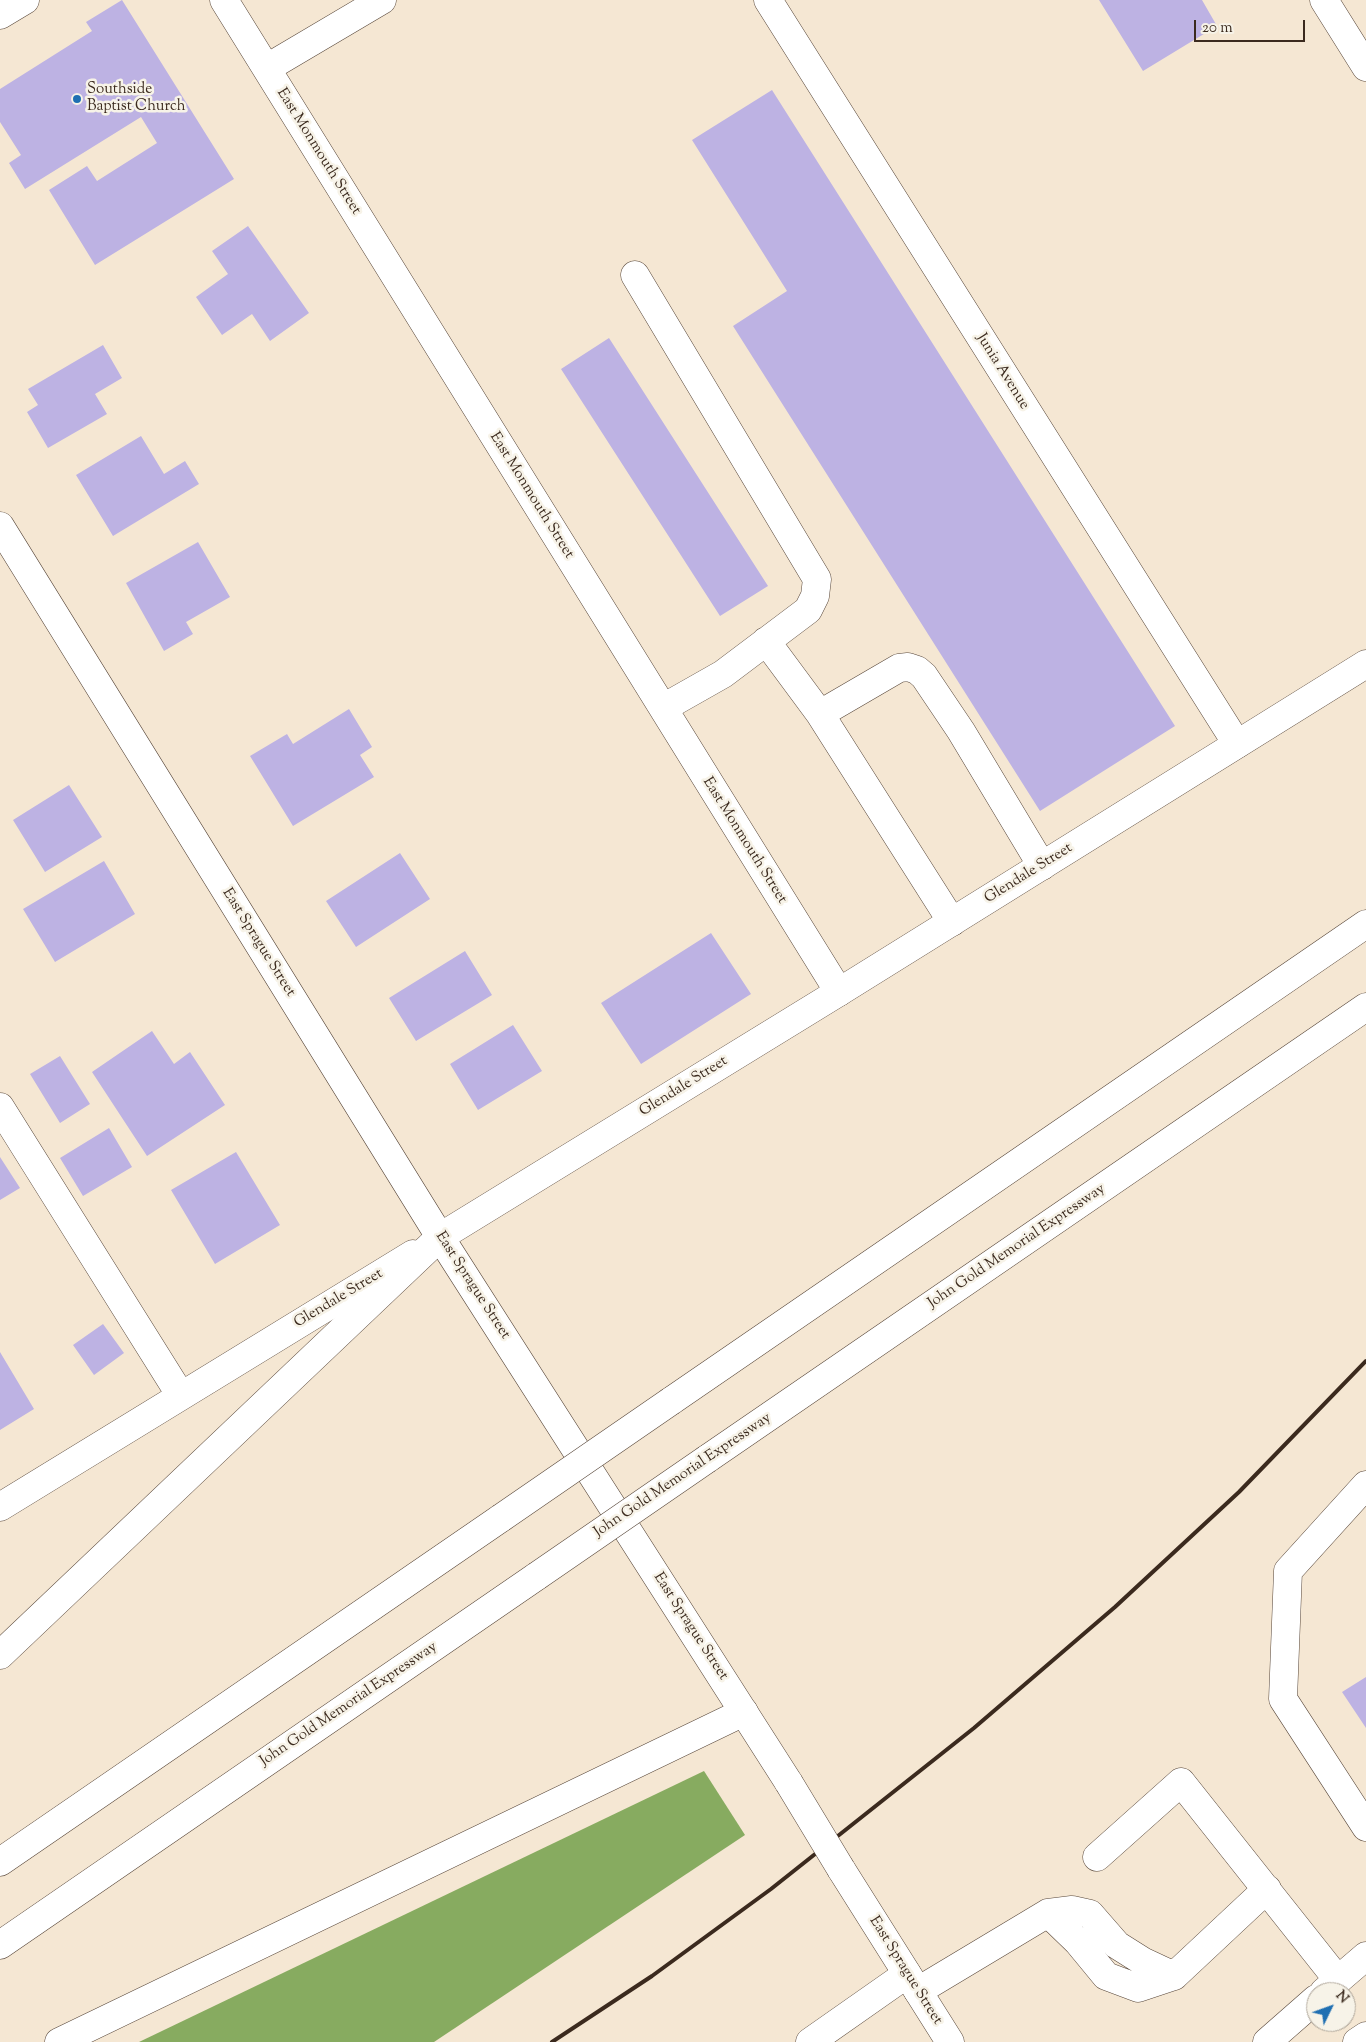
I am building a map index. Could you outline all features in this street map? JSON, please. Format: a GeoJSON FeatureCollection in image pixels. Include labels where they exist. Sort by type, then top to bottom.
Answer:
{"type":"FeatureCollection","features":[{"type":"Feature","properties":{"kind":"main road"},"geometry":{"type":"LineString","coordinates":[[0,16],[25,0]]}},
{"type":"Feature","properties":{"kind":"main road","name":"East Monmouth Street"},"geometry":{"type":"LineString","coordinates":[[224,0],[839,992]]}},
{"type":"Feature","properties":{"kind":"main road"},"geometry":{"type":"LineString","coordinates":[[267,68],[382,0]]}},
{"type":"Feature","properties":{"kind":"main road","name":"Junia Avenue"},"geometry":{"type":"LineString","coordinates":[[768,0],[1237,744]]}},
{"type":"Feature","properties":{"kind":"main road"},"geometry":{"type":"LineString","coordinates":[[1324,0],[1366,68]]}},
{"type":"Feature","properties":{"kind":"main road"},"geometry":{"type":"LineString","coordinates":[[635,275],[817,579],[815,596],[808,610],[723,674],[662,708]]}},
{"type":"Feature","properties":{"kind":"main road","name":"East Sprague Street"},"geometry":{"type":"LineString","coordinates":[[0,526],[440,1237],[789,1783],[950,2042]]}},
{"type":"Feature","properties":{"kind":"main road"},"geometry":{"type":"LineString","coordinates":[[766,641],[820,714],[952,922]]}},
{"type":"Feature","properties":{"kind":"main road","name":"Glendale Street"},"geometry":{"type":"LineString","coordinates":[[0,1507],[839,992],[1366,664]]}},
{"type":"Feature","properties":{"kind":"main road"},"geometry":{"type":"LineString","coordinates":[[820,714],[899,668],[908,667],[917,670],[924,676],[962,731],[1042,866]]}},
{"type":"Feature","properties":{"kind":"main road"},"geometry":{"type":"LineString","coordinates":[[0,1862],[1366,924]]}},
{"type":"Feature","properties":{"kind":"main road","name":"John Gold Memorial Expressway"},"geometry":{"type":"LineString","coordinates":[[0,1944],[1366,1007]]}},
{"type":"Feature","properties":{"kind":"main road"},"geometry":{"type":"LineString","coordinates":[[0,1107],[181,1396]]}},
{"type":"Feature","properties":{"kind":"main road"},"geometry":{"type":"LineString","coordinates":[[0,1655],[440,1237]]}},
{"type":"Feature","properties":{"kind":"main road"},"geometry":{"type":"LineString","coordinates":[[1366,1485],[1288,1571],[1282,1699],[1366,1827]]}},
{"type":"Feature","properties":{"kind":"main road"},"geometry":{"type":"LineString","coordinates":[[59,2042],[744,1712]]}},
{"type":"Feature","properties":{"kind":"main road"},"geometry":{"type":"LineString","coordinates":[[1097,1857],[1181,1782],[1267,1889],[1328,1982]]}},
{"type":"Feature","properties":{"kind":"main road"},"geometry":{"type":"LineString","coordinates":[[810,2042],[913,1983],[1048,1913],[1078,1942],[1106,1976],[1138,1988],[1174,1976],[1267,1889]]}},
{"type":"Feature","properties":{"kind":"main road"},"geometry":{"type":"LineString","coordinates":[[1336,1982],[1366,1956]]}},
{"type":"Feature","properties":{"kind":"main road"},"geometry":{"type":"LineString","coordinates":[[1277,2039],[1306,2009]]}},
{"type":"Feature","properties":{"kind":"main road"},"geometry":{"type":"LineString","coordinates":[[1357,2042],[1366,2036]]}},
{"type":"Feature","properties":{"kind":"green space"},"geometry":{"type":"Polygon","coordinates":[[[704,1771],[745,1835],[434,2042],[139,2042],[704,1771]]]}},
{"type":"Feature","properties":{"kind":"building"},"geometry":{"type":"Polygon","coordinates":[[[122,0],[234,179],[95,265],[49,190],[87,166],[97,181],[157,143],[141,117],[25,189],[9,163],[21,155],[0,122],[0,89],[92,31],[86,22],[122,0]]]}},
{"type":"Feature","properties":{"kind":"building"},"geometry":{"type":"Polygon","coordinates":[[[1099,0],[1202,0],[1217,26],[1143,71],[1099,0]]]}},
{"type":"Feature","properties":{"kind":"building"},"geometry":{"type":"Polygon","coordinates":[[[772,90],[1175,726],[1040,811],[733,326],[787,291],[692,140],[772,90]]]}},
{"type":"Feature","properties":{"kind":"building"},"geometry":{"type":"Polygon","coordinates":[[[248,226],[309,313],[270,341],[252,314],[222,335],[196,297],[228,274],[212,251],[248,226]]]}},
{"type":"Feature","properties":{"kind":"building"},"geometry":{"type":"Polygon","coordinates":[[[609,338],[768,586],[720,616],[561,369],[609,338]]]}},
{"type":"Feature","properties":{"kind":"building"},"geometry":{"type":"Polygon","coordinates":[[[103,345],[122,378],[95,394],[107,414],[48,448],[27,412],[38,405],[28,389],[103,345]]]}},
{"type":"Feature","properties":{"kind":"building"},"geometry":{"type":"Polygon","coordinates":[[[141,436],[164,474],[185,461],[199,484],[113,536],[76,475],[141,436]]]}},
{"type":"Feature","properties":{"kind":"building"},"geometry":{"type":"Polygon","coordinates":[[[198,542],[230,597],[186,622],[193,634],[164,651],[126,583],[198,542]]]}},
{"type":"Feature","properties":{"kind":"building"},"geometry":{"type":"Polygon","coordinates":[[[349,709],[372,747],[360,755],[374,777],[293,826],[250,756],[287,734],[293,744],[349,709]]]}},
{"type":"Feature","properties":{"kind":"building"},"geometry":{"type":"Polygon","coordinates":[[[69,785],[102,837],[45,872],[13,820],[69,785]]]}},
{"type":"Feature","properties":{"kind":"building"},"geometry":{"type":"Polygon","coordinates":[[[400,853],[430,899],[356,947],[326,901],[400,853]]]}},
{"type":"Feature","properties":{"kind":"building"},"geometry":{"type":"Polygon","coordinates":[[[104,861],[135,914],[55,962],[23,909],[104,861]]]}},
{"type":"Feature","properties":{"kind":"building"},"geometry":{"type":"Polygon","coordinates":[[[711,933],[751,994],[641,1064],[601,1003],[711,933]]]}},
{"type":"Feature","properties":{"kind":"building"},"geometry":{"type":"Polygon","coordinates":[[[465,951],[492,995],[416,1041],[389,998],[465,951]]]}},
{"type":"Feature","properties":{"kind":"building"},"geometry":{"type":"Polygon","coordinates":[[[513,1025],[542,1071],[478,1110],[450,1064],[513,1025]]]}},
{"type":"Feature","properties":{"kind":"building"},"geometry":{"type":"Polygon","coordinates":[[[152,1031],[174,1064],[190,1052],[225,1105],[147,1156],[92,1072],[152,1031]]]}},
{"type":"Feature","properties":{"kind":"building"},"geometry":{"type":"Polygon","coordinates":[[[60,1056],[90,1104],[60,1123],[30,1074],[60,1056]]]}},
{"type":"Feature","properties":{"kind":"building"},"geometry":{"type":"Polygon","coordinates":[[[109,1128],[132,1167],[83,1196],[60,1158],[109,1128]]]}},
{"type":"Feature","properties":{"kind":"building"},"geometry":{"type":"Polygon","coordinates":[[[236,1152],[280,1225],[215,1264],[171,1190],[236,1152]]]}},
{"type":"Feature","properties":{"kind":"building"},"geometry":{"type":"Polygon","coordinates":[[[0,1157],[20,1188],[0,1200],[0,1157]]]}},
{"type":"Feature","properties":{"kind":"building"},"geometry":{"type":"Polygon","coordinates":[[[103,1324],[124,1353],[94,1375],[73,1345],[103,1324]]]}},
{"type":"Feature","properties":{"kind":"building"},"geometry":{"type":"Polygon","coordinates":[[[0,1352],[34,1409],[0,1430],[0,1352]]]}},
{"type":"Feature","properties":{"kind":"building"},"geometry":{"type":"Polygon","coordinates":[[[1366,1677],[1366,1728],[1342,1692],[1366,1677]]]}},
{"type":"Feature","properties":{"kind":"railway"},"geometry":{"type":"LineString","coordinates":[[552,2042],[652,1976],[771,1889],[974,1728],[1115,1607],[1239,1492],[1366,1361]]}},
{"type":"Feature","properties":{"kind":"place","name":"Southside Baptist Church"},"geometry":{"type":"Point","coordinates":[77,99]}}]}
